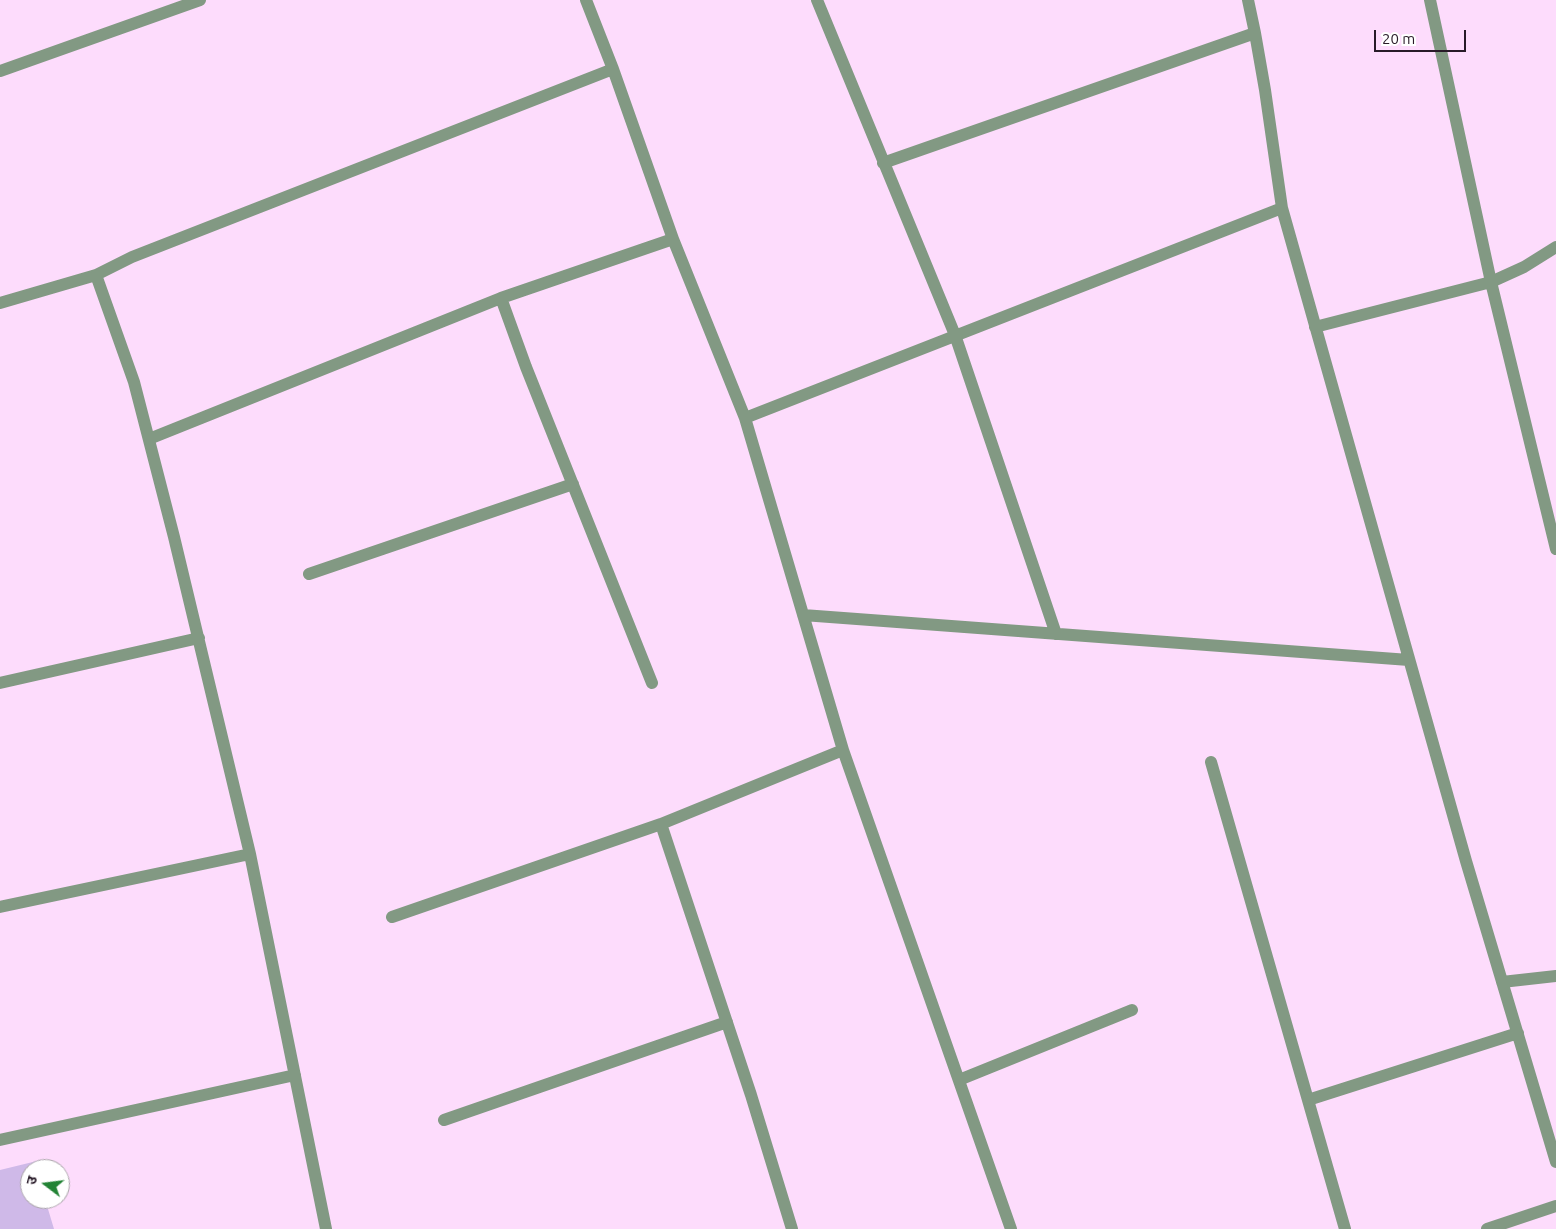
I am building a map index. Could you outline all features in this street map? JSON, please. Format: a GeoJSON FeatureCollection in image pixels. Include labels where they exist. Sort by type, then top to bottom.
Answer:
{"type":"FeatureCollection","features":[{"type":"Feature","properties":{"kind":"street"},"geometry":{"type":"LineString","coordinates":[[0,72],[200,0]]}},
{"type":"Feature","properties":{"kind":"street"},"geometry":{"type":"LineString","coordinates":[[586,0],[613,69],[673,239],[744,418],[843,750],[1011,1229]]}},
{"type":"Feature","properties":{"kind":"street"},"geometry":{"type":"LineString","coordinates":[[817,0],[955,335],[1056,634]]}},
{"type":"Feature","properties":{"kind":"street"},"geometry":{"type":"LineString","coordinates":[[1248,0],[1255,33],[1282,208],[1463,851],[1556,1162]]}},
{"type":"Feature","properties":{"kind":"street"},"geometry":{"type":"LineString","coordinates":[[1430,0],[1491,282],[1556,549]]}},
{"type":"Feature","properties":{"kind":"street"},"geometry":{"type":"LineString","coordinates":[[883,162],[1255,33]]}},
{"type":"Feature","properties":{"kind":"street"},"geometry":{"type":"LineString","coordinates":[[0,303],[96,275],[132,257],[613,69]]}},
{"type":"Feature","properties":{"kind":"street"},"geometry":{"type":"LineString","coordinates":[[744,418],[1282,208]]}},
{"type":"Feature","properties":{"kind":"street"},"geometry":{"type":"LineString","coordinates":[[149,439],[501,298],[673,239]]}},
{"type":"Feature","properties":{"kind":"street"},"geometry":{"type":"LineString","coordinates":[[1315,327],[1491,282],[1524,267],[1556,247]]}},
{"type":"Feature","properties":{"kind":"street"},"geometry":{"type":"LineString","coordinates":[[96,275],[134,382],[198,638],[250,854],[326,1229]]}},
{"type":"Feature","properties":{"kind":"street"},"geometry":{"type":"LineString","coordinates":[[501,298],[526,367],[652,683]]}},
{"type":"Feature","properties":{"kind":"street"},"geometry":{"type":"LineString","coordinates":[[309,574],[573,484]]}},
{"type":"Feature","properties":{"kind":"street"},"geometry":{"type":"LineString","coordinates":[[803,616],[1409,660]]}},
{"type":"Feature","properties":{"kind":"street"},"geometry":{"type":"LineString","coordinates":[[0,683],[198,638]]}},
{"type":"Feature","properties":{"kind":"street"},"geometry":{"type":"LineString","coordinates":[[392,917],[661,824],[843,750]]}},
{"type":"Feature","properties":{"kind":"street"},"geometry":{"type":"LineString","coordinates":[[1211,762],[1345,1229]]}},
{"type":"Feature","properties":{"kind":"street"},"geometry":{"type":"LineString","coordinates":[[661,824],[727,1022],[788,1228]]}},
{"type":"Feature","properties":{"kind":"street"},"geometry":{"type":"LineString","coordinates":[[0,907],[250,854]]}},
{"type":"Feature","properties":{"kind":"street"},"geometry":{"type":"LineString","coordinates":[[1502,982],[1556,976]]}},
{"type":"Feature","properties":{"kind":"street"},"geometry":{"type":"LineString","coordinates":[[959,1080],[1132,1010]]}},
{"type":"Feature","properties":{"kind":"street"},"geometry":{"type":"LineString","coordinates":[[444,1120],[727,1022]]}},
{"type":"Feature","properties":{"kind":"street"},"geometry":{"type":"LineString","coordinates":[[1308,1100],[1518,1033]]}},
{"type":"Feature","properties":{"kind":"street"},"geometry":{"type":"LineString","coordinates":[[0,1140],[294,1075]]}},
{"type":"Feature","properties":{"kind":"street"},"geometry":{"type":"LineString","coordinates":[[1487,1229],[1556,1206]]}},
{"type":"Feature","properties":{"kind":"building"},"geometry":{"type":"Polygon","coordinates":[[[20,1165],[20,1209],[48,1209],[54,1229],[0,1229],[0,1170],[20,1165]]]}}]}
